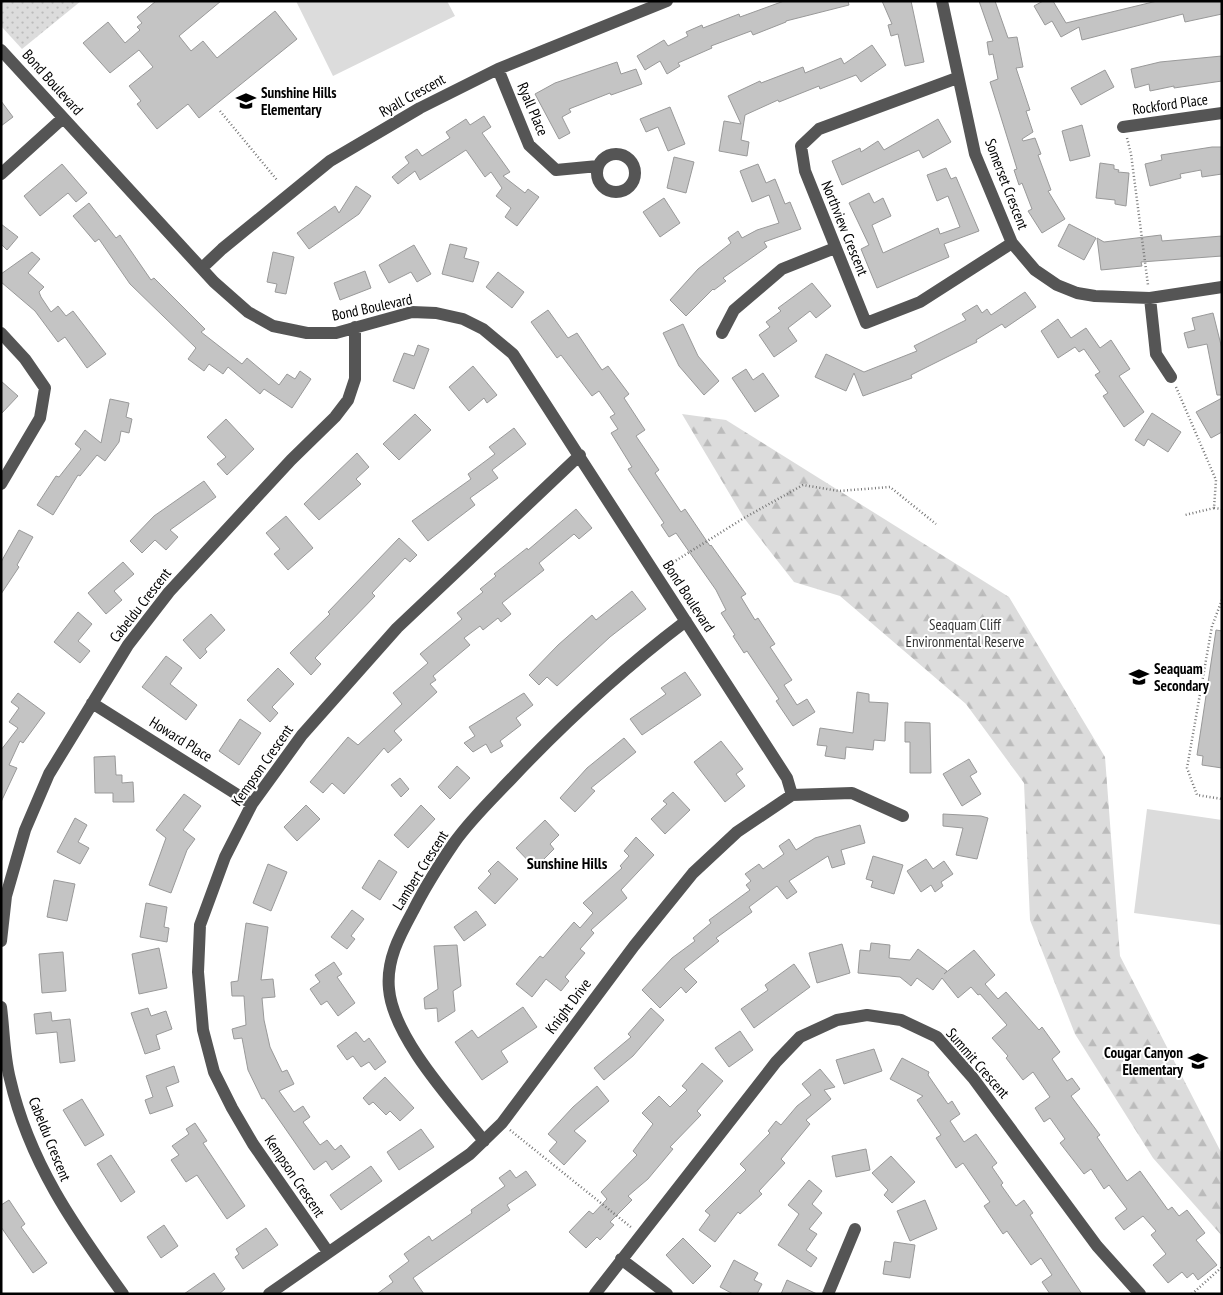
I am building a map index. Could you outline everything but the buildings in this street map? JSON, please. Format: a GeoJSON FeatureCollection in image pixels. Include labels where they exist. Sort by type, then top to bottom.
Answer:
{"type":"FeatureCollection","features":[{"type":"Feature","properties":{"kind":"street","name":"Ryall Crescent"},"geometry":{"type":"LineString","coordinates":[[202,268],[222,249],[330,161],[420,108],[498,69],[641,6],[667,1]]}},
{"type":"Feature","properties":{"kind":"street","name":"Somerset Crescent"},"geometry":{"type":"LineString","coordinates":[[942,1],[957,78],[975,154],[1012,243],[1035,270],[1058,285],[1077,293],[1095,296],[1222,288]]}},
{"type":"Feature","properties":{"kind":"street","name":"Bond Boulevard"},"geometry":{"type":"LineString","coordinates":[[1,50],[202,268],[248,312],[273,326],[317,333],[336,333],[412,312],[436,313],[463,320],[483,329],[513,354],[787,778],[792,795]]}},
{"type":"Feature","properties":{"kind":"street","name":"Ryall Place"},"geometry":{"type":"LineString","coordinates":[[498,69],[529,145],[556,170],[598,166]]}},
{"type":"Feature","properties":{"kind":"street","name":"Northview Crescent"},"geometry":{"type":"LineString","coordinates":[[957,78],[819,129],[801,146],[805,171],[866,323],[920,302],[1012,243]]}},
{"type":"Feature","properties":{"kind":"street","name":"Rockford Place"},"geometry":{"type":"LineString","coordinates":[[1123,126],[1222,113]]}},
{"type":"Feature","properties":{"kind":"street"},"geometry":{"type":"LineString","coordinates":[[1,174],[63,118]]}},
{"type":"Feature","properties":{"kind":"street"},"geometry":{"type":"LineString","coordinates":[[722,333],[734,310],[782,269],[835,248]]}},
{"type":"Feature","properties":{"kind":"street"},"geometry":{"type":"LineString","coordinates":[[1149,292],[1156,354],[1171,377]]}},
{"type":"Feature","properties":{"kind":"street","name":"Cabeldu Crescent"},"geometry":{"type":"LineString","coordinates":[[1,941],[6,896],[25,830],[49,774],[128,645],[169,592],[291,460],[335,417],[348,400],[355,379],[355,327]]}},
{"type":"Feature","properties":{"kind":"street"},"geometry":{"type":"LineString","coordinates":[[1,333],[25,359],[45,388],[40,418],[1,484]]}},
{"type":"Feature","properties":{"kind":"street","name":"Kempson Crescent"},"geometry":{"type":"LineString","coordinates":[[328,1252],[253,1144],[214,1072],[203,1030],[198,972],[200,925],[225,857],[252,804],[302,735],[397,628],[580,455]]}},
{"type":"Feature","properties":{"kind":"street","name":"Lambert Crescent"},"geometry":{"type":"LineString","coordinates":[[484,1141],[416,1054],[398,1020],[388,990],[390,961],[400,935],[425,888],[455,841],[550,739],[646,652],[686,621]]}},
{"type":"Feature","properties":{"kind":"street","name":"Howard Place"},"geometry":{"type":"LineString","coordinates":[[92,702],[252,804]]}},
{"type":"Feature","properties":{"kind":"street"},"geometry":{"type":"LineString","coordinates":[[792,795],[852,793],[903,816]]}},
{"type":"Feature","properties":{"kind":"street","name":"Knight Drive"},"geometry":{"type":"LineString","coordinates":[[269,1294],[470,1154],[484,1141],[502,1123],[628,953],[693,873],[737,832],[792,795]]}},
{"type":"Feature","properties":{"kind":"street","name":"Cabeldu Crescent"},"geometry":{"type":"LineString","coordinates":[[1,1006],[9,1078],[26,1132],[48,1183],[123,1294]]}},
{"type":"Feature","properties":{"kind":"street","name":"Summit Crescent"},"geometry":{"type":"LineString","coordinates":[[595,1294],[776,1062],[800,1037],[837,1020],[867,1015],[901,1020],[937,1038],[973,1078],[1098,1246],[1140,1294]]}},
{"type":"Feature","properties":{"kind":"street"},"geometry":{"type":"LineString","coordinates":[[828,1294],[856,1229]]}},
{"type":"Feature","properties":{"kind":"street"},"geometry":{"type":"LineString","coordinates":[[621,1260],[666,1294]]}},
{"type":"Feature","properties":{"kind":"path"},"geometry":{"type":"LineString","coordinates":[[220,111],[277,180]]}},
{"type":"Feature","properties":{"kind":"path"},"geometry":{"type":"LineString","coordinates":[[1123,126],[1131,154],[1149,292]]}},
{"type":"Feature","properties":{"kind":"path"},"geometry":{"type":"LineString","coordinates":[[1171,377],[1216,480],[1214,508]]}},
{"type":"Feature","properties":{"kind":"path"},"geometry":{"type":"LineString","coordinates":[[661,570],[744,518],[803,485],[839,492],[890,488],[936,524]]}},
{"type":"Feature","properties":{"kind":"path"},"geometry":{"type":"LineString","coordinates":[[1184,515],[1214,508],[1222,509]]}},
{"type":"Feature","properties":{"kind":"path"},"geometry":{"type":"LineString","coordinates":[[1222,600],[1212,626],[1187,768],[1197,795],[1222,799]]}},
{"type":"Feature","properties":{"kind":"path"},"geometry":{"type":"LineString","coordinates":[[509,1129],[633,1229]]}},
{"type":"Feature","properties":{"kind":"path"},"geometry":{"type":"LineString","coordinates":[[1192,1294],[1222,1267]]}},
{"type":"Feature","properties":{"kind":"green space"},"geometry":{"type":"Polygon","coordinates":[[[1,1],[81,1],[22,49],[1,26],[1,1]]]}},
{"type":"Feature","properties":{"kind":"green space"},"geometry":{"type":"Polygon","coordinates":[[[296,1],[447,1],[455,16],[333,76],[296,1]]]}},
{"type":"Feature","properties":{"kind":"green space","name":"Seaquam Cliff Environmental Reserve"},"geometry":{"type":"Polygon","coordinates":[[[682,414],[726,420],[1009,597],[1105,757],[1120,956],[1222,1154],[1222,1236],[1153,1158],[1075,1034],[1030,920],[1024,783],[966,704],[840,596],[794,582],[744,518],[682,414]]]}},
{"type":"Feature","properties":{"kind":"green space"},"geometry":{"type":"Polygon","coordinates":[[[1147,809],[1222,820],[1222,925],[1134,913],[1147,809]]]}},
{"type":"Feature","properties":{"kind":"place","name":"Sunshine Hills Elementary"},"geometry":{"type":"Point","coordinates":[246,101]}},
{"type":"Feature","properties":{"kind":"place","name":"Seaquam Secondary"},"geometry":{"type":"Point","coordinates":[1139,677]}},
{"type":"Feature","properties":{"kind":"place","name":"Cougar Canyon Elementary"},"geometry":{"type":"Point","coordinates":[1198,1061]}},
{"type":"Feature","properties":{"kind":"district","name":"Sunshine Hills"},"geometry":{"type":"Point","coordinates":[567,863]}}]}
